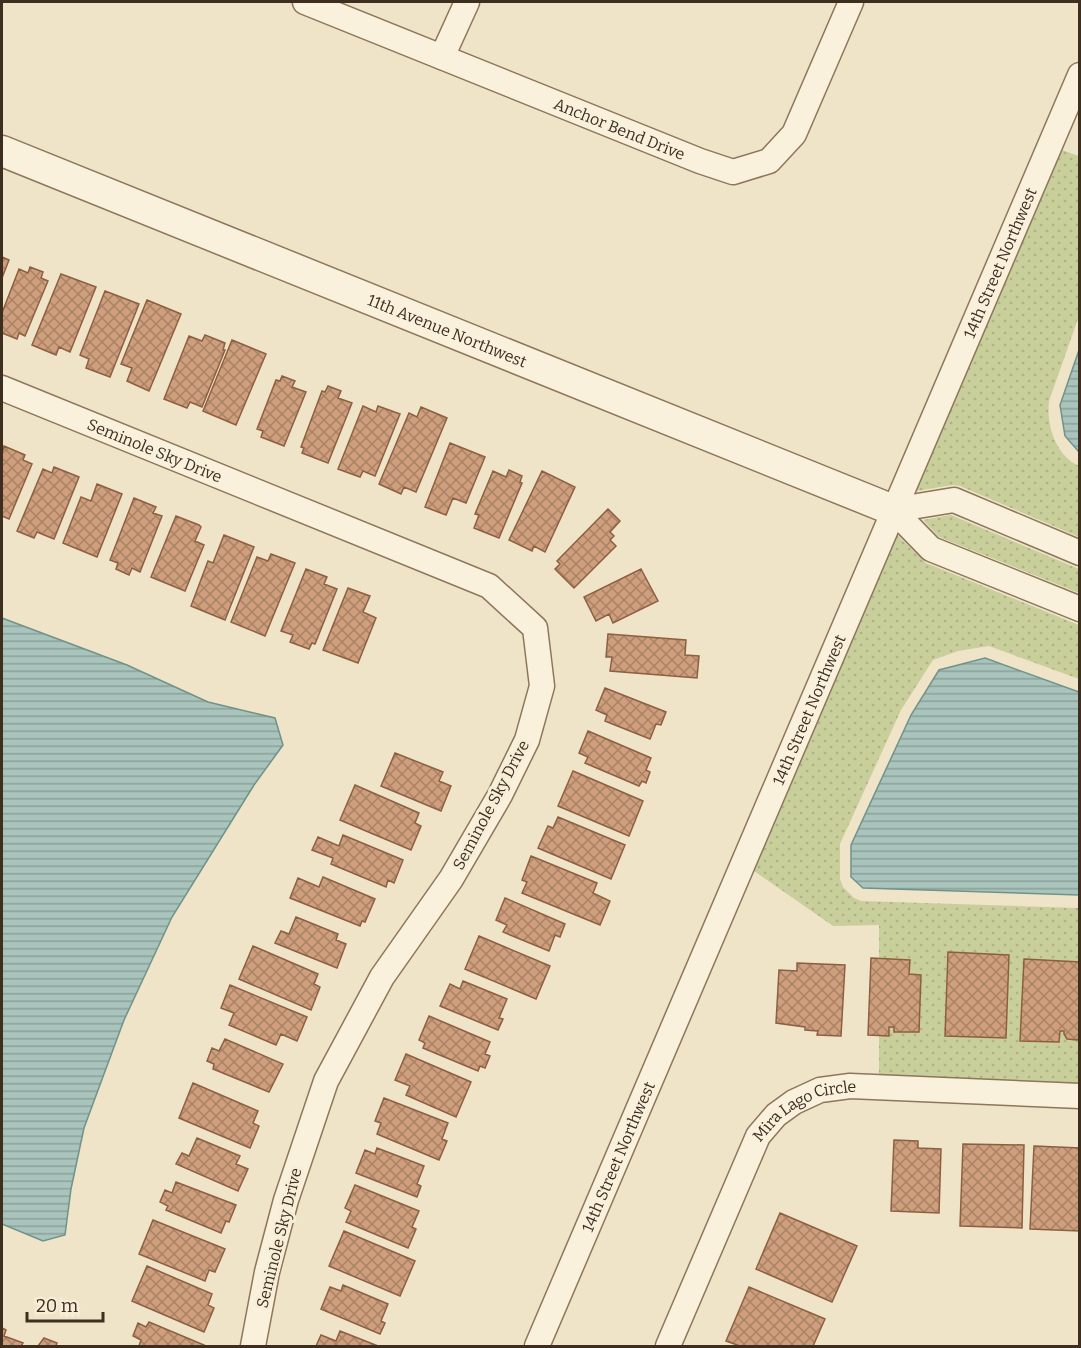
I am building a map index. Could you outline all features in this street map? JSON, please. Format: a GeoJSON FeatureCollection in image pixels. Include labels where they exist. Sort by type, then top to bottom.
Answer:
{"type":"FeatureCollection","features":[{"type":"Feature","properties":{"kind":"street","name":"Anchor Bend Drive"},"geometry":{"type":"LineString","coordinates":[[305,2],[700,162],[732,172],[769,161],[794,134],[851,2]]}},
{"type":"Feature","properties":{"kind":"street"},"geometry":{"type":"LineString","coordinates":[[442,57],[467,2]]}},
{"type":"Feature","properties":{"kind":"street","name":"14th Street Northwest"},"geometry":{"type":"LineString","coordinates":[[537,1347],[1080,75]]}},
{"type":"Feature","properties":{"kind":"street","name":"11th Avenue Northwest"},"geometry":{"type":"LineString","coordinates":[[2,151],[893,510],[931,549],[1080,609]]}},
{"type":"Feature","properties":{"kind":"street","name":"Seminole Sky Drive"},"geometry":{"type":"LineString","coordinates":[[2,388],[489,586],[536,628],[542,686],[527,740],[500,795],[451,879],[382,977],[326,1081],[286,1200],[267,1272],[254,1347]]}},
{"type":"Feature","properties":{"kind":"street"},"geometry":{"type":"LineString","coordinates":[[893,510],[954,500],[1080,553]]}},
{"type":"Feature","properties":{"kind":"street","name":"Mira Lago Circle"},"geometry":{"type":"LineString","coordinates":[[668,1347],[748,1154],[766,1124],[794,1102],[820,1090],[850,1086],[1080,1096]]}},
{"type":"Feature","properties":{"kind":"green space"},"geometry":{"type":"Polygon","coordinates":[[[1062,150],[1079,156],[1079,316],[1049,401],[1048,410],[1054,439],[1064,455],[1079,466],[1079,537],[960,486],[916,491],[1062,150]]]}},
{"type":"Feature","properties":{"kind":"green space"},"geometry":{"type":"Polygon","coordinates":[[[951,515],[1079,569],[1079,593],[939,537],[923,520],[951,515]]]}},
{"type":"Feature","properties":{"kind":"green space"},"geometry":{"type":"Polygon","coordinates":[[[897,535],[926,563],[1079,625],[1079,679],[989,646],[958,651],[933,660],[901,710],[840,844],[840,879],[843,887],[854,898],[861,901],[1079,908],[1079,1095],[879,1083],[879,925],[833,926],[754,871],[897,535]]]}},
{"type":"Feature","properties":{"kind":"water"},"geometry":{"type":"Polygon","coordinates":[[[1079,350],[1079,452],[1065,436],[1060,405],[1079,350]]]}},
{"type":"Feature","properties":{"kind":"water"},"geometry":{"type":"Polygon","coordinates":[[[2,618],[127,665],[208,702],[275,718],[283,745],[254,785],[172,917],[124,1020],[84,1128],[71,1189],[65,1235],[43,1241],[2,1224],[2,618]]]}},
{"type":"Feature","properties":{"kind":"water"},"geometry":{"type":"Polygon","coordinates":[[[985,658],[1079,692],[1079,895],[863,888],[851,877],[851,845],[911,715],[939,670],[985,658]]]}},
{"type":"Feature","properties":{"kind":"building"},"geometry":{"type":"Polygon","coordinates":[[[2,257],[9,260],[2,278],[2,257]]]}},
{"type":"Feature","properties":{"kind":"building"},"geometry":{"type":"Polygon","coordinates":[[[30,267],[43,272],[41,278],[48,281],[25,336],[19,333],[17,339],[2,333],[2,313],[19,269],[28,273],[30,267]]]}},
{"type":"Feature","properties":{"kind":"building"},"geometry":{"type":"Polygon","coordinates":[[[61,274],[96,287],[70,352],[59,347],[56,355],[32,345],[61,274]]]}},
{"type":"Feature","properties":{"kind":"building"},"geometry":{"type":"Polygon","coordinates":[[[105,291],[139,304],[110,377],[86,368],[89,359],[80,355],[105,291]]]}},
{"type":"Feature","properties":{"kind":"building"},"geometry":{"type":"Polygon","coordinates":[[[147,300],[181,314],[149,391],[127,381],[132,368],[121,364],[147,300]]]}},
{"type":"Feature","properties":{"kind":"building"},"geometry":{"type":"Polygon","coordinates":[[[205,335],[225,343],[223,350],[225,350],[202,407],[190,402],[187,408],[164,399],[189,336],[202,341],[205,335]]]}},
{"type":"Feature","properties":{"kind":"building"},"geometry":{"type":"Polygon","coordinates":[[[232,340],[266,354],[236,425],[203,411],[232,340]]]}},
{"type":"Feature","properties":{"kind":"building"},"geometry":{"type":"Polygon","coordinates":[[[282,376],[295,381],[292,387],[306,392],[284,446],[261,437],[263,431],[257,429],[276,380],[280,381],[282,376]]]}},
{"type":"Feature","properties":{"kind":"building"},"geometry":{"type":"Polygon","coordinates":[[[328,386],[341,391],[338,398],[352,403],[328,463],[302,453],[304,448],[301,447],[322,391],[325,392],[328,386]]]}},
{"type":"Feature","properties":{"kind":"building"},"geometry":{"type":"Polygon","coordinates":[[[363,406],[376,412],[378,406],[400,414],[375,476],[363,471],[360,477],[338,469],[363,406]]]}},
{"type":"Feature","properties":{"kind":"building"},"geometry":{"type":"Polygon","coordinates":[[[421,407],[447,418],[416,492],[404,487],[401,494],[379,484],[409,413],[417,417],[421,407]]]}},
{"type":"Feature","properties":{"kind":"building"},"geometry":{"type":"Polygon","coordinates":[[[450,443],[485,457],[466,503],[453,498],[446,515],[425,507],[450,443]]]}},
{"type":"Feature","properties":{"kind":"building"},"geometry":{"type":"Polygon","coordinates":[[[4,446],[25,455],[23,460],[32,464],[9,519],[2,516],[4,446]]]}},
{"type":"Feature","properties":{"kind":"building"},"geometry":{"type":"Polygon","coordinates":[[[54,467],[79,477],[54,539],[37,532],[34,538],[17,531],[43,469],[52,473],[54,467]]]}},
{"type":"Feature","properties":{"kind":"building"},"geometry":{"type":"Polygon","coordinates":[[[509,470],[522,476],[520,482],[522,483],[499,538],[474,528],[479,515],[475,514],[493,471],[506,477],[509,470]]]}},
{"type":"Feature","properties":{"kind":"building"},"geometry":{"type":"Polygon","coordinates":[[[542,471],[575,487],[545,552],[534,546],[532,551],[509,540],[542,471]]]}},
{"type":"Feature","properties":{"kind":"building"},"geometry":{"type":"Polygon","coordinates":[[[97,484],[122,494],[97,557],[63,543],[81,497],[91,501],[97,484]]]}},
{"type":"Feature","properties":{"kind":"building"},"geometry":{"type":"Polygon","coordinates":[[[134,498],[156,507],[153,513],[162,516],[140,572],[132,568],[129,575],[116,569],[118,563],[110,560],[134,498]]]}},
{"type":"Feature","properties":{"kind":"building"},"geometry":{"type":"Polygon","coordinates":[[[608,509],[620,521],[610,532],[614,536],[610,540],[616,546],[574,588],[555,569],[560,564],[557,561],[608,509]]]}},
{"type":"Feature","properties":{"kind":"building"},"geometry":{"type":"Polygon","coordinates":[[[176,516],[201,527],[195,541],[204,545],[185,591],[151,577],[176,516]]]}},
{"type":"Feature","properties":{"kind":"building"},"geometry":{"type":"Polygon","coordinates":[[[224,535],[254,547],[225,620],[191,606],[208,561],[213,563],[224,535]]]}},
{"type":"Feature","properties":{"kind":"building"},"geometry":{"type":"Polygon","coordinates":[[[271,554],[295,563],[265,636],[231,622],[257,557],[268,561],[271,554]]]}},
{"type":"Feature","properties":{"kind":"building"},"geometry":{"type":"Polygon","coordinates":[[[306,569],[327,577],[324,584],[337,589],[315,644],[312,643],[309,649],[290,642],[293,635],[281,631],[306,569]]]}},
{"type":"Feature","properties":{"kind":"building"},"geometry":{"type":"Polygon","coordinates":[[[641,569],[658,601],[613,623],[609,614],[596,621],[584,597],[641,569]]]}},
{"type":"Feature","properties":{"kind":"building"},"geometry":{"type":"Polygon","coordinates":[[[348,588],[370,596],[363,612],[376,618],[358,663],[323,650],[348,588]]]}},
{"type":"Feature","properties":{"kind":"building"},"geometry":{"type":"Polygon","coordinates":[[[608,634],[686,640],[685,655],[699,656],[697,678],[610,671],[612,657],[606,657],[608,634]]]}},
{"type":"Feature","properties":{"kind":"building"},"geometry":{"type":"Polygon","coordinates":[[[605,688],[666,712],[661,725],[656,724],[650,739],[605,721],[607,715],[596,710],[605,688]]]}},
{"type":"Feature","properties":{"kind":"building"},"geometry":{"type":"Polygon","coordinates":[[[588,731],[651,758],[646,770],[650,772],[646,783],[642,781],[639,786],[585,763],[588,757],[579,753],[588,731]]]}},
{"type":"Feature","properties":{"kind":"building"},"geometry":{"type":"Polygon","coordinates":[[[395,753],[443,772],[439,781],[451,786],[441,811],[381,786],[395,753]]]}},
{"type":"Feature","properties":{"kind":"building"},"geometry":{"type":"Polygon","coordinates":[[[573,771],[643,801],[629,836],[558,806],[573,771]]]}},
{"type":"Feature","properties":{"kind":"building"},"geometry":{"type":"Polygon","coordinates":[[[355,785],[419,813],[415,823],[421,826],[411,850],[340,820],[355,785]]]}},
{"type":"Feature","properties":{"kind":"building"},"geometry":{"type":"Polygon","coordinates":[[[558,817],[625,845],[611,879],[538,848],[548,826],[553,828],[558,817]]]}},
{"type":"Feature","properties":{"kind":"building"},"geometry":{"type":"Polygon","coordinates":[[[343,835],[403,860],[394,883],[388,880],[386,887],[331,864],[333,858],[312,850],[318,837],[339,846],[343,835]]]}},
{"type":"Feature","properties":{"kind":"building"},"geometry":{"type":"Polygon","coordinates":[[[531,856],[597,883],[593,893],[610,901],[600,925],[522,893],[527,882],[522,880],[531,856]]]}},
{"type":"Feature","properties":{"kind":"building"},"geometry":{"type":"Polygon","coordinates":[[[323,877],[375,899],[365,922],[362,921],[360,926],[290,898],[298,878],[319,887],[323,877]]]}},
{"type":"Feature","properties":{"kind":"building"},"geometry":{"type":"Polygon","coordinates":[[[505,898],[565,924],[560,937],[555,935],[549,951],[503,932],[507,925],[496,920],[505,898]]]}},
{"type":"Feature","properties":{"kind":"building"},"geometry":{"type":"Polygon","coordinates":[[[296,917],[338,934],[336,940],[346,944],[337,968],[275,943],[281,931],[289,934],[296,917]]]}},
{"type":"Feature","properties":{"kind":"building"},"geometry":{"type":"Polygon","coordinates":[[[479,936],[550,966],[536,999],[465,969],[479,936]]]}},
{"type":"Feature","properties":{"kind":"building"},"geometry":{"type":"Polygon","coordinates":[[[253,946],[318,974],[314,984],[320,987],[311,1010],[239,979],[253,946]]]}},
{"type":"Feature","properties":{"kind":"building"},"geometry":{"type":"Polygon","coordinates":[[[948,952],[1009,955],[1006,1038],[945,1036],[948,952]]]}},
{"type":"Feature","properties":{"kind":"building"},"geometry":{"type":"Polygon","coordinates":[[[871,958],[910,960],[909,974],[921,975],[919,1032],[894,1032],[894,1027],[889,1027],[889,1036],[868,1035],[871,958]]]}},
{"type":"Feature","properties":{"kind":"building"},"geometry":{"type":"Polygon","coordinates":[[[1024,959],[1080,962],[1080,1037],[1077,1040],[1067,1039],[1064,1031],[1060,1031],[1059,1042],[1020,1041],[1024,959]]]}},
{"type":"Feature","properties":{"kind":"building"},"geometry":{"type":"Polygon","coordinates":[[[797,963],[845,965],[841,1036],[817,1035],[818,1031],[805,1030],[805,1027],[776,1023],[779,970],[797,971],[797,963]]]}},
{"type":"Feature","properties":{"kind":"building"},"geometry":{"type":"Polygon","coordinates":[[[463,981],[507,999],[499,1018],[503,1019],[498,1030],[440,1006],[450,984],[460,989],[463,981]]]}},
{"type":"Feature","properties":{"kind":"building"},"geometry":{"type":"Polygon","coordinates":[[[230,985],[307,1017],[297,1041],[281,1034],[276,1045],[229,1025],[234,1013],[221,1008],[230,985]]]}},
{"type":"Feature","properties":{"kind":"building"},"geometry":{"type":"Polygon","coordinates":[[[429,1016],[490,1042],[485,1054],[490,1056],[485,1068],[480,1066],[478,1071],[423,1048],[425,1043],[419,1040],[429,1016]]]}},
{"type":"Feature","properties":{"kind":"building"},"geometry":{"type":"Polygon","coordinates":[[[225,1039],[283,1064],[269,1092],[213,1069],[214,1064],[207,1061],[212,1048],[219,1051],[225,1039]]]}},
{"type":"Feature","properties":{"kind":"building"},"geometry":{"type":"Polygon","coordinates":[[[406,1054],[471,1082],[456,1117],[406,1095],[410,1086],[395,1080],[406,1054]]]}},
{"type":"Feature","properties":{"kind":"building"},"geometry":{"type":"Polygon","coordinates":[[[193,1083],[258,1111],[253,1123],[259,1126],[250,1148],[179,1118],[193,1083]]]}},
{"type":"Feature","properties":{"kind":"building"},"geometry":{"type":"Polygon","coordinates":[[[384,1098],[448,1123],[442,1139],[447,1141],[439,1160],[377,1134],[381,1123],[375,1121],[384,1098]]]}},
{"type":"Feature","properties":{"kind":"building"},"geometry":{"type":"Polygon","coordinates":[[[197,1138],[240,1156],[236,1164],[248,1169],[238,1191],[176,1164],[182,1153],[189,1156],[197,1138]]]}},
{"type":"Feature","properties":{"kind":"building"},"geometry":{"type":"Polygon","coordinates":[[[894,1140],[918,1141],[918,1148],[941,1149],[939,1213],[891,1211],[894,1140]]]}},
{"type":"Feature","properties":{"kind":"building"},"geometry":{"type":"Polygon","coordinates":[[[963,1144],[1024,1145],[1022,1228],[960,1226],[963,1144]]]}},
{"type":"Feature","properties":{"kind":"building"},"geometry":{"type":"Polygon","coordinates":[[[1034,1146],[1080,1148],[1080,1231],[1030,1229],[1034,1146]]]}},
{"type":"Feature","properties":{"kind":"building"},"geometry":{"type":"Polygon","coordinates":[[[377,1148],[424,1166],[417,1184],[421,1186],[417,1197],[356,1173],[365,1150],[375,1154],[377,1148]]]}},
{"type":"Feature","properties":{"kind":"building"},"geometry":{"type":"Polygon","coordinates":[[[176,1182],[236,1205],[229,1222],[226,1221],[221,1233],[166,1210],[168,1206],[160,1202],[165,1190],[172,1193],[176,1182]]]}},
{"type":"Feature","properties":{"kind":"building"},"geometry":{"type":"Polygon","coordinates":[[[355,1185],[419,1211],[412,1227],[416,1229],[408,1248],[346,1222],[351,1211],[345,1208],[355,1185]]]}},
{"type":"Feature","properties":{"kind":"building"},"geometry":{"type":"Polygon","coordinates":[[[780,1213],[857,1246],[832,1302],[756,1269],[780,1213]]]}},
{"type":"Feature","properties":{"kind":"building"},"geometry":{"type":"Polygon","coordinates":[[[153,1220],[225,1249],[215,1272],[209,1270],[205,1281],[139,1254],[153,1220]]]}},
{"type":"Feature","properties":{"kind":"building"},"geometry":{"type":"Polygon","coordinates":[[[344,1231],[415,1261],[400,1296],[329,1266],[344,1231]]]}},
{"type":"Feature","properties":{"kind":"building"},"geometry":{"type":"Polygon","coordinates":[[[147,1266],[212,1294],[208,1305],[214,1308],[204,1332],[132,1301],[147,1266]]]}},
{"type":"Feature","properties":{"kind":"building"},"geometry":{"type":"Polygon","coordinates":[[[343,1285],[388,1304],[381,1321],[385,1323],[380,1334],[321,1309],[330,1287],[341,1291],[343,1285]]]}},
{"type":"Feature","properties":{"kind":"building"},"geometry":{"type":"Polygon","coordinates":[[[749,1287],[825,1319],[813,1346],[740,1346],[726,1341],[749,1287]]]}},
{"type":"Feature","properties":{"kind":"building"},"geometry":{"type":"Polygon","coordinates":[[[149,1322],[204,1345],[139,1346],[141,1340],[133,1336],[138,1323],[146,1327],[149,1322]]]}},
{"type":"Feature","properties":{"kind":"building"},"geometry":{"type":"Polygon","coordinates":[[[2,1328],[6,1330],[4,1336],[23,1343],[21,1346],[2,1346],[2,1328]]]}},
{"type":"Feature","properties":{"kind":"building"},"geometry":{"type":"Polygon","coordinates":[[[340,1331],[378,1346],[316,1346],[321,1335],[336,1341],[340,1331]]]}},
{"type":"Feature","properties":{"kind":"building"},"geometry":{"type":"Polygon","coordinates":[[[44,1338],[57,1343],[56,1346],[38,1346],[44,1338]]]}}]}
